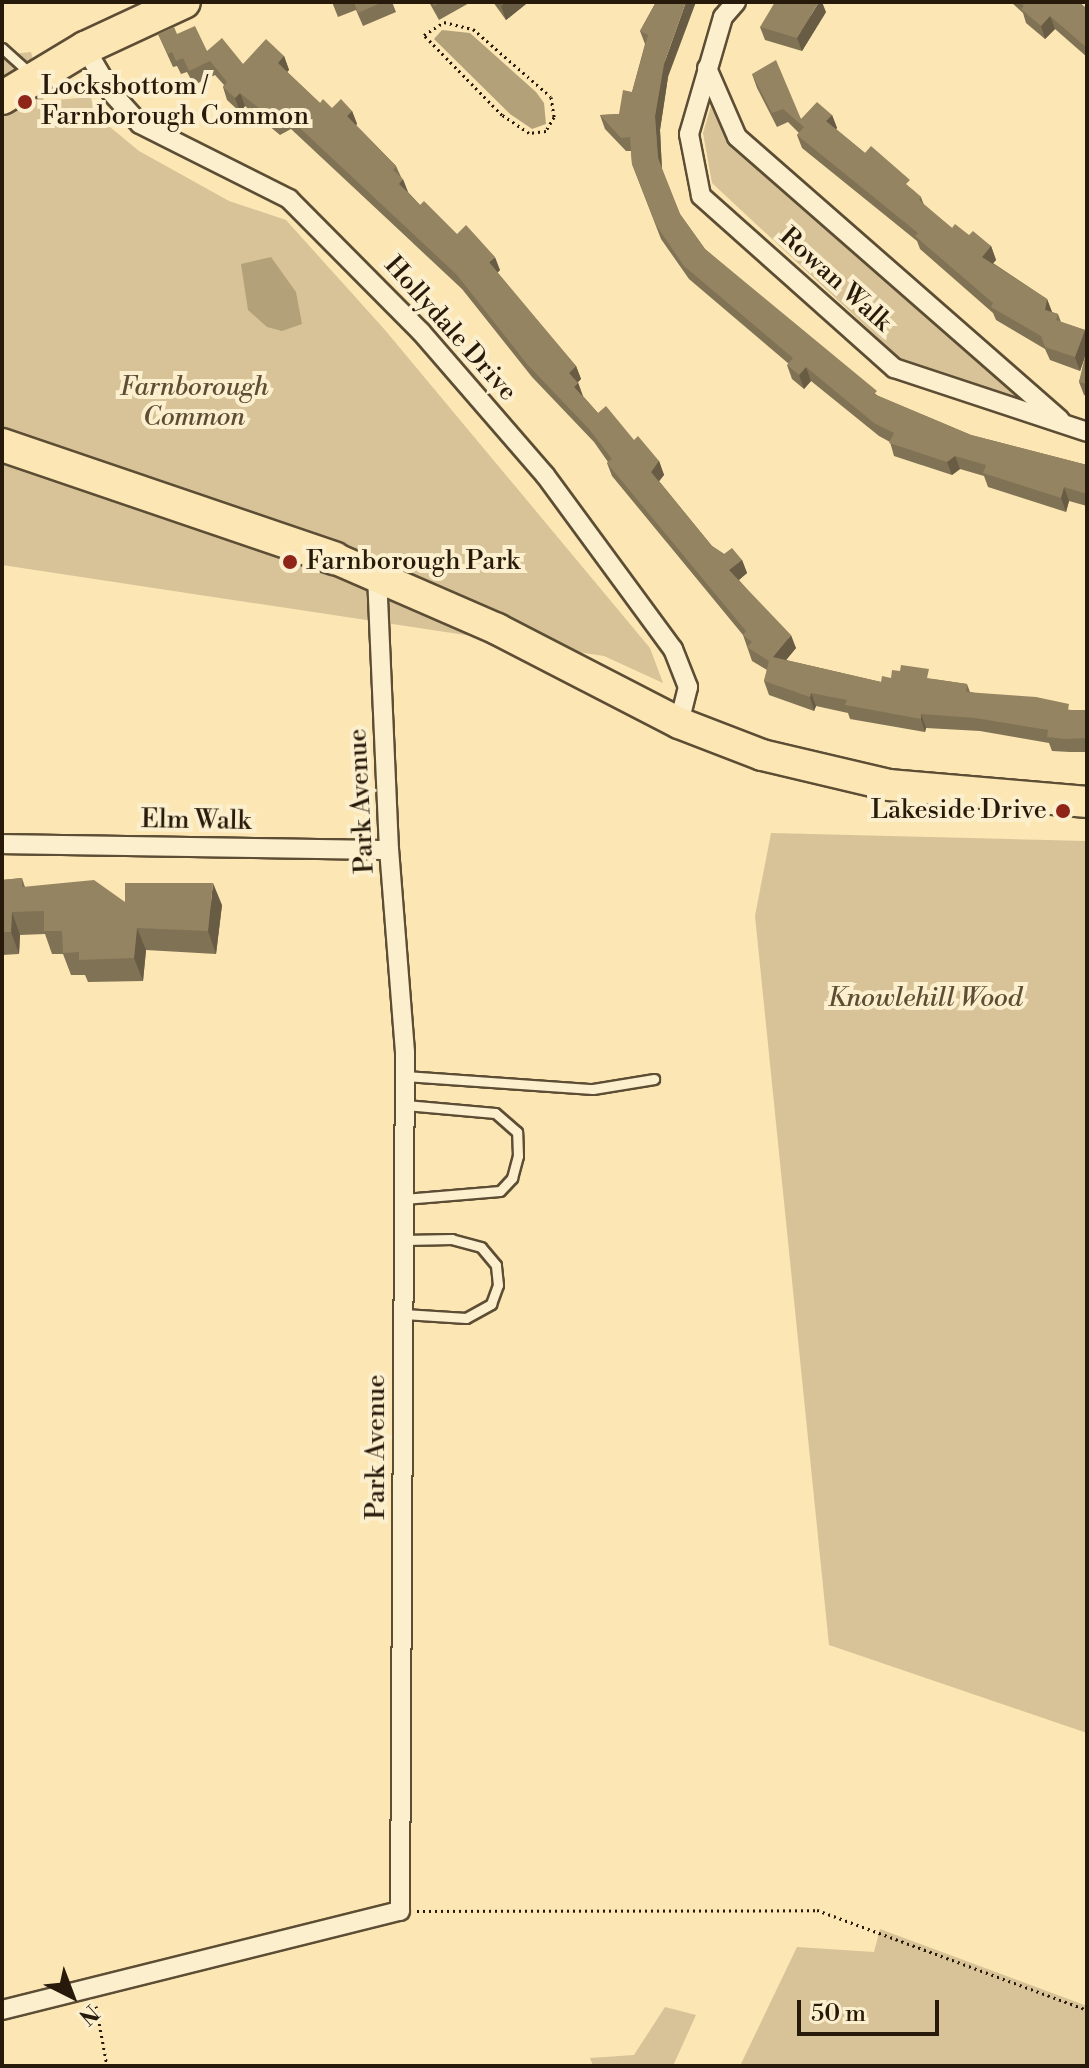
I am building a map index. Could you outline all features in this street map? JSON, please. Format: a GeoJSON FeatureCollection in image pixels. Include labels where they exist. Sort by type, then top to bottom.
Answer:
{"type":"FeatureCollection","features":[{"type":"Feature","properties":{"kind":"highway"},"geometry":{"type":"LineString","coordinates":[[2,98],[85,48],[184,2]]}},
{"type":"Feature","properties":{"kind":"highway"},"geometry":{"type":"LineString","coordinates":[[2,445],[334,558]]}},
{"type":"Feature","properties":{"kind":"main road"},"geometry":{"type":"LineString","coordinates":[[334,558],[377,574],[679,723],[762,755],[889,785],[1087,802]]}},
{"type":"Feature","properties":{"kind":"street","name":"Rowan Walk"},"geometry":{"type":"LineString","coordinates":[[736,2],[723,17],[689,134],[701,196],[894,368],[1087,432]]}},
{"type":"Feature","properties":{"kind":"street","name":"Hollydale Drive"},"geometry":{"type":"LineString","coordinates":[[85,48],[140,124],[289,199],[421,332],[564,498],[673,649],[688,687],[679,723]]}},
{"type":"Feature","properties":{"kind":"street","name":"Rowan Walk"},"geometry":{"type":"LineString","coordinates":[[707,68],[737,137],[1068,427]]}},
{"type":"Feature","properties":{"kind":"street","name":"Park Avenue"},"geometry":{"type":"LineString","coordinates":[[377,574],[389,850],[405,1076],[400,1911]]}},
{"type":"Feature","properties":{"kind":"street","name":"Elm Walk"},"geometry":{"type":"LineString","coordinates":[[2,844],[389,850]]}},
{"type":"Feature","properties":{"kind":"street"},"geometry":{"type":"LineString","coordinates":[[2,2010],[400,1911]]}},
{"type":"Feature","properties":{"kind":"lane"},"geometry":{"type":"LineString","coordinates":[[2,48],[34,77]]}},
{"type":"Feature","properties":{"kind":"lane"},"geometry":{"type":"LineString","coordinates":[[405,1076],[593,1089],[654,1079]]}},
{"type":"Feature","properties":{"kind":"lane"},"geometry":{"type":"LineString","coordinates":[[404,1199],[500,1191],[512,1178],[518,1156],[517,1132],[495,1113],[405,1105]]}},
{"type":"Feature","properties":{"kind":"lane"},"geometry":{"type":"LineString","coordinates":[[404,1240],[452,1239],[481,1247],[496,1265],[498,1285],[491,1304],[466,1318],[404,1314]]}},
{"type":"Feature","properties":{"kind":"path"},"geometry":{"type":"LineString","coordinates":[[444,22],[473,29],[551,97],[554,117],[546,131],[529,133],[502,115],[424,35],[444,22]]}},
{"type":"Feature","properties":{"kind":"path"},"geometry":{"type":"LineString","coordinates":[[400,1911],[817,1910],[1087,2010]]}},
{"type":"Feature","properties":{"kind":"path"},"geometry":{"type":"LineString","coordinates":[[93,1987],[107,2066]]}},
{"type":"Feature","properties":{"kind":"green space","name":"Farnborough Common"},"geometry":{"type":"Polygon","coordinates":[[[31,52],[44,101],[91,97],[94,114],[139,151],[229,201],[286,220],[385,330],[650,648],[663,683],[604,656],[2,565],[2,55],[31,52]]]}},
{"type":"Feature","properties":{"kind":"green space"},"geometry":{"type":"Polygon","coordinates":[[[711,106],[730,146],[1017,397],[902,360],[712,183],[703,133],[711,106]]]}},
{"type":"Feature","properties":{"kind":"green space","name":"Knowlehill Wood"},"geometry":{"type":"Polygon","coordinates":[[[771,833],[1087,841],[1087,1733],[829,1645],[755,916],[771,833]]]}},
{"type":"Feature","properties":{"kind":"green space"},"geometry":{"type":"Polygon","coordinates":[[[880,1929],[1087,2006],[1087,2066],[740,2066],[797,1947],[874,1952],[880,1929]]]}},
{"type":"Feature","properties":{"kind":"green space"},"geometry":{"type":"Polygon","coordinates":[[[665,2007],[696,2015],[673,2066],[593,2066],[590,2058],[634,2055],[665,2007]]]}},
{"type":"Feature","properties":{"kind":"shaded area"},"geometry":{"type":"Polygon","coordinates":[[[442,30],[470,33],[536,92],[544,103],[546,124],[532,129],[510,114],[434,39],[442,30]]]}},
{"type":"Feature","properties":{"kind":"shaded area"},"geometry":{"type":"Polygon","coordinates":[[[271,257],[296,292],[302,324],[282,331],[267,327],[248,310],[241,264],[271,257]]]}},
{"type":"Feature","properties":{"kind":"building"},"geometry":{"type":"Polygon","coordinates":[[[354,2],[383,2],[358,13],[354,2]]]}},
{"type":"Feature","properties":{"kind":"building"},"geometry":{"type":"Polygon","coordinates":[[[656,2],[686,2],[664,64],[655,116],[658,158],[680,214],[705,249],[877,391],[874,394],[971,435],[1087,465],[1087,494],[1064,487],[1061,498],[983,473],[986,465],[955,456],[947,462],[889,443],[894,433],[874,423],[806,367],[799,375],[787,365],[793,358],[684,266],[656,225],[632,164],[630,137],[621,138],[600,115],[619,114],[623,90],[632,92],[648,35],[640,31],[656,2]]]}},
{"type":"Feature","properties":{"kind":"building"},"geometry":{"type":"Polygon","coordinates":[[[775,2],[819,2],[797,38],[760,27],[775,2]]]}},
{"type":"Feature","properties":{"kind":"building"},"geometry":{"type":"Polygon","coordinates":[[[1020,2],[1079,2],[1087,9],[1087,48],[1050,16],[1041,26],[1021,9],[1024,6],[1020,2]]]}},
{"type":"Feature","properties":{"kind":"building"},"geometry":{"type":"Polygon","coordinates":[[[195,26],[207,51],[222,38],[243,64],[266,39],[284,56],[278,63],[320,103],[323,99],[332,108],[341,99],[352,111],[347,116],[396,166],[393,170],[403,179],[399,184],[420,205],[424,201],[457,234],[466,225],[495,257],[489,262],[576,366],[569,373],[578,383],[574,387],[598,413],[606,406],[634,440],[638,436],[659,461],[651,472],[712,546],[724,554],[732,548],[742,560],[729,570],[791,635],[773,657],[881,682],[882,676],[891,678],[892,670],[900,671],[901,665],[929,669],[927,678],[967,684],[966,692],[1036,697],[1069,704],[1068,710],[1087,710],[1087,738],[1047,737],[1048,730],[975,718],[921,714],[921,719],[845,705],[847,700],[811,693],[810,697],[764,681],[769,661],[747,647],[752,642],[743,635],[746,631],[607,463],[612,459],[589,429],[527,364],[457,275],[286,115],[275,121],[240,93],[235,98],[223,87],[227,82],[210,61],[189,71],[183,58],[176,61],[172,52],[168,54],[158,34],[174,27],[177,34],[195,26]]]}},
{"type":"Feature","properties":{"kind":"building"},"geometry":{"type":"Polygon","coordinates":[[[776,60],[801,119],[817,102],[832,115],[826,121],[865,153],[871,146],[910,180],[906,184],[921,197],[919,200],[952,228],[955,224],[969,235],[973,231],[991,246],[982,257],[1047,299],[1045,310],[1058,314],[1056,320],[1085,330],[1075,357],[1045,347],[1041,336],[991,307],[993,303],[915,236],[918,233],[797,135],[804,127],[783,109],[772,113],[752,74],[776,60]]]}},
{"type":"Feature","properties":{"kind":"building"},"geometry":{"type":"Polygon","coordinates":[[[1087,357],[1087,384],[1079,382],[1087,357]]]}},
{"type":"Feature","properties":{"kind":"building"},"geometry":{"type":"Polygon","coordinates":[[[22,878],[22,887],[94,880],[125,902],[125,883],[213,883],[208,931],[137,928],[134,958],[79,960],[79,952],[63,953],[62,931],[44,931],[44,911],[12,912],[11,932],[2,932],[2,880],[22,878]]]}},
{"type":"Feature","properties":{"kind":"place","name":"Locksbottom / Farnborough Common"},"geometry":{"type":"Point","coordinates":[25,102]}},
{"type":"Feature","properties":{"kind":"place","name":"Farnborough Park"},"geometry":{"type":"Point","coordinates":[290,562]}},
{"type":"Feature","properties":{"kind":"place","name":"Lakeside Drive"},"geometry":{"type":"Point","coordinates":[1063,811]}}]}
